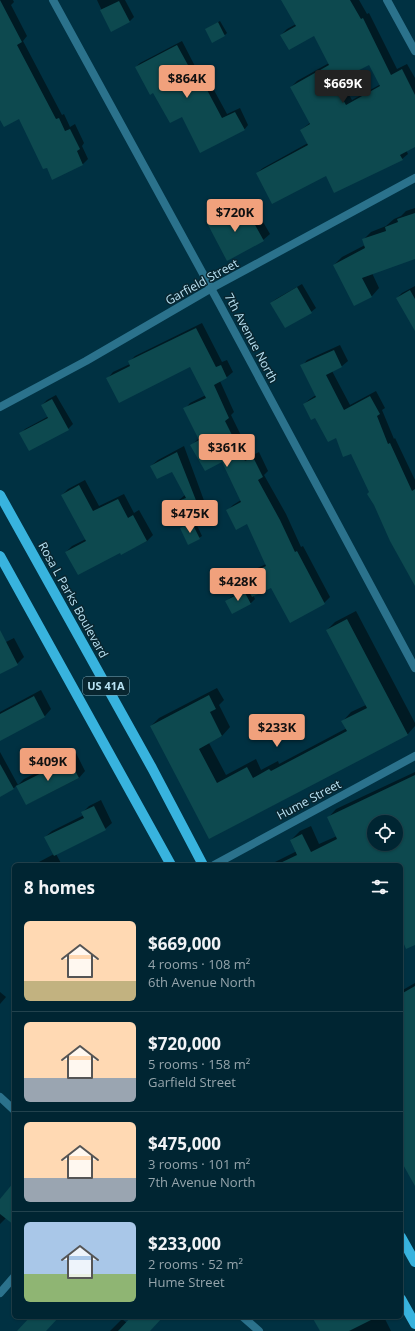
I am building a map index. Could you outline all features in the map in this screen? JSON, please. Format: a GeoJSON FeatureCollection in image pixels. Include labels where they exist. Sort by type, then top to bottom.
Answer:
{"type":"FeatureCollection","features":[{"type":"Feature","properties":{"kind":"main road","name":"Rosa L Parks Boulevard"},"geometry":{"type":"LineString","coordinates":[[0,495],[152,768],[202,863]]}},
{"type":"Feature","properties":{"kind":"main road","name":"US 41A"},"geometry":{"type":"LineString","coordinates":[[0,556],[170,863]]}},
{"type":"Feature","properties":{"kind":"main road"},"geometry":{"type":"LineString","coordinates":[[403,1240],[415,1262]]}},
{"type":"Feature","properties":{"kind":"main road"},"geometry":{"type":"LineString","coordinates":[[403,1303],[415,1324]]}},
{"type":"Feature","properties":{"kind":"street","name":"7th Avenue North"},"geometry":{"type":"LineString","coordinates":[[53,0],[415,668]]}},
{"type":"Feature","properties":{"kind":"street"},"geometry":{"type":"LineString","coordinates":[[387,0],[415,52]]}},
{"type":"Feature","properties":{"kind":"street","name":"Garfield Street"},"geometry":{"type":"LineString","coordinates":[[0,407],[86,361],[210,289],[415,178]]}},
{"type":"Feature","properties":{"kind":"street","name":"Hume Street"},"geometry":{"type":"LineString","coordinates":[[218,863],[415,756]]}},
{"type":"Feature","properties":{"kind":"street"},"geometry":{"type":"LineString","coordinates":[[0,1097],[12,1108]]}},
{"type":"Feature","properties":{"kind":"street"},"geometry":{"type":"LineString","coordinates":[[0,1293],[12,1279]]}},
{"type":"Feature","properties":{"kind":"street"},"geometry":{"type":"LineString","coordinates":[[245,1319],[259,1331]]}},
{"type":"Feature","properties":{"kind":"building"},"geometry":{"type":"Polygon","coordinates":[[[0,0],[22,42],[17,45],[56,119],[59,118],[65,131],[70,129],[80,149],[77,151],[83,165],[52,180],[47,168],[43,169],[19,119],[4,127],[0,120],[0,0]]]}},
{"type":"Feature","properties":{"kind":"building"},"geometry":{"type":"Polygon","coordinates":[[[281,0],[350,0],[361,19],[363,18],[391,75],[402,69],[415,95],[415,147],[400,155],[403,160],[334,193],[326,176],[272,204],[256,173],[308,145],[300,130],[310,124],[290,87],[329,65],[314,36],[289,50],[280,35],[296,26],[281,0]],[[369,65],[334,83],[346,105],[380,86],[369,65]]]}},
{"type":"Feature","properties":{"kind":"building"},"geometry":{"type":"Polygon","coordinates":[[[119,1],[130,22],[111,32],[100,10],[119,1]]]}},
{"type":"Feature","properties":{"kind":"building"},"geometry":{"type":"Polygon","coordinates":[[[218,22],[225,36],[212,43],[205,29],[218,22]]]}},
{"type":"Feature","properties":{"kind":"building"},"geometry":{"type":"Polygon","coordinates":[[[177,45],[194,76],[198,73],[222,118],[235,112],[245,130],[200,153],[182,117],[170,123],[153,93],[150,95],[135,67],[177,45]]]}},
{"type":"Feature","properties":{"kind":"building"},"geometry":{"type":"Polygon","coordinates":[[[245,207],[264,241],[227,261],[206,221],[222,212],[225,217],[245,207]]]}},
{"type":"Feature","properties":{"kind":"building"},"geometry":{"type":"Polygon","coordinates":[[[415,213],[415,259],[362,278],[372,297],[354,306],[333,265],[365,248],[362,239],[386,231],[385,227],[398,222],[397,219],[415,213]]]}},
{"type":"Feature","properties":{"kind":"building"},"geometry":{"type":"Polygon","coordinates":[[[297,287],[312,313],[285,328],[270,303],[297,287]]]}},
{"type":"Feature","properties":{"kind":"building"},"geometry":{"type":"Polygon","coordinates":[[[410,290],[415,299],[415,331],[396,298],[410,290]]]}},
{"type":"Feature","properties":{"kind":"building"},"geometry":{"type":"Polygon","coordinates":[[[196,328],[216,367],[221,365],[227,378],[214,385],[229,418],[225,421],[245,461],[253,457],[263,477],[258,480],[280,520],[295,552],[297,551],[325,604],[290,623],[271,588],[252,597],[242,578],[266,566],[247,524],[236,530],[226,510],[241,502],[222,462],[205,471],[190,445],[199,440],[183,408],[206,398],[190,367],[119,403],[106,378],[130,366],[128,361],[196,328]]]}},
{"type":"Feature","properties":{"kind":"building"},"geometry":{"type":"Polygon","coordinates":[[[334,350],[342,367],[326,375],[344,410],[370,396],[380,414],[377,416],[388,444],[390,443],[412,491],[415,489],[415,586],[390,541],[374,505],[367,494],[369,492],[351,454],[343,457],[336,438],[328,442],[315,418],[311,420],[303,404],[316,397],[300,365],[334,350]]]}},
{"type":"Feature","properties":{"kind":"building"},"geometry":{"type":"Polygon","coordinates":[[[52,399],[69,430],[29,451],[19,433],[48,418],[41,405],[52,399]]]}},
{"type":"Feature","properties":{"kind":"building"},"geometry":{"type":"Polygon","coordinates":[[[177,452],[201,513],[182,520],[175,502],[186,498],[172,472],[157,479],[150,466],[177,452]]]}},
{"type":"Feature","properties":{"kind":"building"},"geometry":{"type":"Polygon","coordinates":[[[79,485],[93,511],[118,499],[128,518],[133,515],[147,541],[78,575],[65,552],[86,541],[61,495],[79,485]]]}},
{"type":"Feature","properties":{"kind":"building"},"geometry":{"type":"Polygon","coordinates":[[[192,523],[200,539],[188,545],[180,528],[192,523]]]}},
{"type":"Feature","properties":{"kind":"building"},"geometry":{"type":"Polygon","coordinates":[[[244,591],[251,604],[232,614],[225,601],[244,591]]]}},
{"type":"Feature","properties":{"kind":"building"},"geometry":{"type":"Polygon","coordinates":[[[347,619],[408,735],[209,839],[150,726],[209,695],[216,709],[210,712],[222,736],[199,749],[217,783],[247,767],[253,778],[269,769],[271,771],[347,731],[341,721],[367,708],[326,630],[347,619]]]}},
{"type":"Feature","properties":{"kind":"building"},"geometry":{"type":"Polygon","coordinates":[[[0,630],[18,665],[0,674],[0,630]]]}},
{"type":"Feature","properties":{"kind":"building"},"geometry":{"type":"Polygon","coordinates":[[[34,696],[45,717],[0,741],[0,714],[34,696]]]}},
{"type":"Feature","properties":{"kind":"building"},"geometry":{"type":"Polygon","coordinates":[[[69,759],[79,778],[26,805],[16,786],[69,759]]]}},
{"type":"Feature","properties":{"kind":"building"},"geometry":{"type":"Polygon","coordinates":[[[0,764],[14,789],[0,797],[0,764]]]}},
{"type":"Feature","properties":{"kind":"building"},"geometry":{"type":"Polygon","coordinates":[[[415,775],[415,945],[406,949],[403,942],[403,863],[280,863],[297,855],[290,840],[302,834],[311,852],[337,839],[327,817],[415,775]]]}},
{"type":"Feature","properties":{"kind":"building"},"geometry":{"type":"Polygon","coordinates":[[[94,806],[106,830],[54,856],[44,837],[84,818],[81,812],[94,806]]]}},
{"type":"Feature","properties":{"kind":"building"},"geometry":{"type":"Polygon","coordinates":[[[415,986],[415,1186],[403,1165],[403,993],[415,986]]]}},
{"type":"Feature","properties":{"kind":"building"},"geometry":{"type":"Polygon","coordinates":[[[12,1184],[12,1223],[0,1214],[0,1199],[12,1184]]]}},
{"type":"Feature","properties":{"kind":"building"},"geometry":{"type":"Polygon","coordinates":[[[28,1319],[57,1319],[46,1331],[17,1331],[28,1319]]]}},
{"type":"Feature","properties":{"kind":"building"},"geometry":{"type":"Polygon","coordinates":[[[129,1319],[161,1319],[150,1331],[118,1331],[129,1319]]]}},
{"type":"Feature","properties":{"kind":"building"},"geometry":{"type":"Polygon","coordinates":[[[313,1319],[373,1319],[349,1331],[320,1331],[313,1319]]]}}]}
